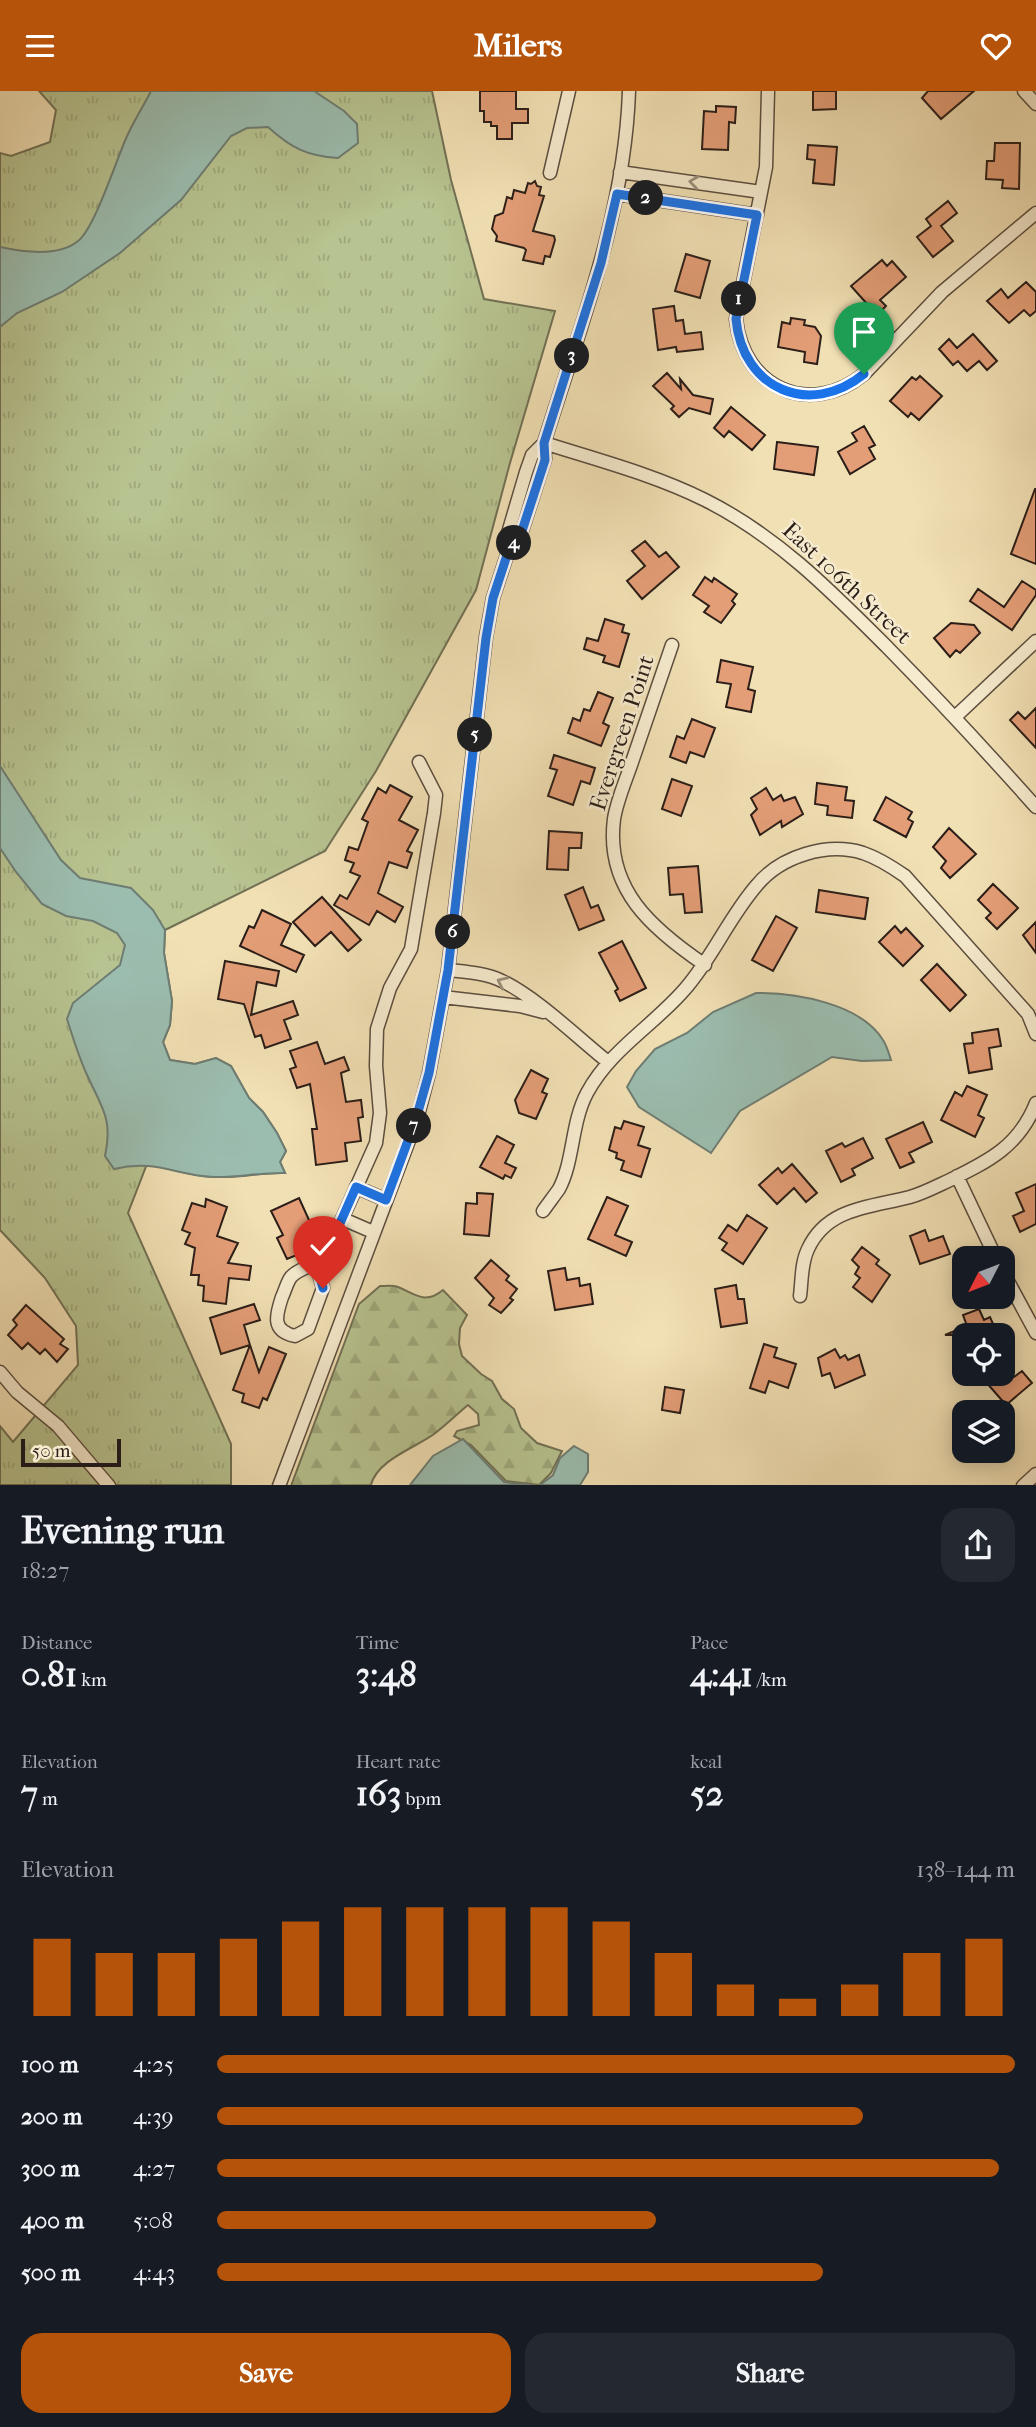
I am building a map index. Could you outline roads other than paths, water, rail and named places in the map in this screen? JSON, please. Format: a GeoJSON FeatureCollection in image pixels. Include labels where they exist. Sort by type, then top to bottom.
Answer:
{"type":"FeatureCollection","features":[{"type":"Feature","properties":{"kind":"street"},"geometry":{"type":"LineString","coordinates":[[550,173],[569,91]]}},
{"type":"Feature","properties":{"kind":"street"},"geometry":{"type":"LineString","coordinates":[[279,1485],[416,1119],[429,1073],[448,970],[486,638],[493,598],[510,546],[520,537],[545,460],[544,443],[601,263],[617,194],[629,91]]}},
{"type":"Feature","properties":{"kind":"street"},"geometry":{"type":"LineString","coordinates":[[768,91],[766,167],[736,319],[743,350],[757,372],[778,387],[805,395],[838,391],[852,384],[942,292],[1036,213]]}},
{"type":"Feature","properties":{"kind":"street"},"geometry":{"type":"LineString","coordinates":[[1024,91],[1036,104]]}},
{"type":"Feature","properties":{"kind":"street"},"geometry":{"type":"LineString","coordinates":[[620,172],[761,192]]}},
{"type":"Feature","properties":{"kind":"street"},"geometry":{"type":"LineString","coordinates":[[617,194],[757,215]]}},
{"type":"Feature","properties":{"kind":"street","name":"East 106th Street"},"geometry":{"type":"LineString","coordinates":[[544,443],[672,486],[704,500],[756,530],[791,555],[956,717],[1036,807]]}},
{"type":"Feature","properties":{"kind":"street"},"geometry":{"type":"LineString","coordinates":[[956,717],[1036,641]]}},
{"type":"Feature","properties":{"kind":"street","name":"Evergreen Point"},"geometry":{"type":"LineString","coordinates":[[672,645],[617,806],[612,845],[617,870],[640,911],[659,931],[705,965]]}},
{"type":"Feature","properties":{"kind":"street"},"geometry":{"type":"LineString","coordinates":[[316,1263],[323,1288],[308,1329],[295,1336],[287,1334],[279,1326],[277,1312],[289,1279],[323,1257],[343,1219],[379,1130],[377,1029],[390,988],[411,949],[430,847],[436,795],[419,762]]}},
{"type":"Feature","properties":{"kind":"street"},"geometry":{"type":"LineString","coordinates":[[543,1211],[559,1188],[579,1111],[599,1073],[623,1045],[679,996],[705,965],[757,885],[780,865],[809,853],[840,850],[862,853],[905,876],[1028,1014],[1036,1034]]}},
{"type":"Feature","properties":{"kind":"street"},"geometry":{"type":"LineString","coordinates":[[448,970],[479,974],[502,981],[528,997],[608,1062]]}},
{"type":"Feature","properties":{"kind":"street"},"geometry":{"type":"LineString","coordinates":[[443,997],[520,1006],[547,1013]]}},
{"type":"Feature","properties":{"kind":"street"},"geometry":{"type":"LineString","coordinates":[[800,1296],[808,1249],[818,1233],[831,1222],[853,1209],[912,1196],[994,1157],[1016,1138],[1036,1103]]}},
{"type":"Feature","properties":{"kind":"street"},"geometry":{"type":"LineString","coordinates":[[957,1176],[990,1246]]}},
{"type":"Feature","properties":{"kind":"street"},"geometry":{"type":"LineString","coordinates":[[356,1187],[386,1200]]}},
{"type":"Feature","properties":{"kind":"street"},"geometry":{"type":"LineString","coordinates":[[343,1219],[373,1232]]}},
{"type":"Feature","properties":{"kind":"street"},"geometry":{"type":"LineString","coordinates":[[1015,1294],[1036,1332]]}},
{"type":"Feature","properties":{"kind":"street"},"geometry":{"type":"LineString","coordinates":[[0,1372],[17,1392],[58,1426],[108,1485]]}}]}
